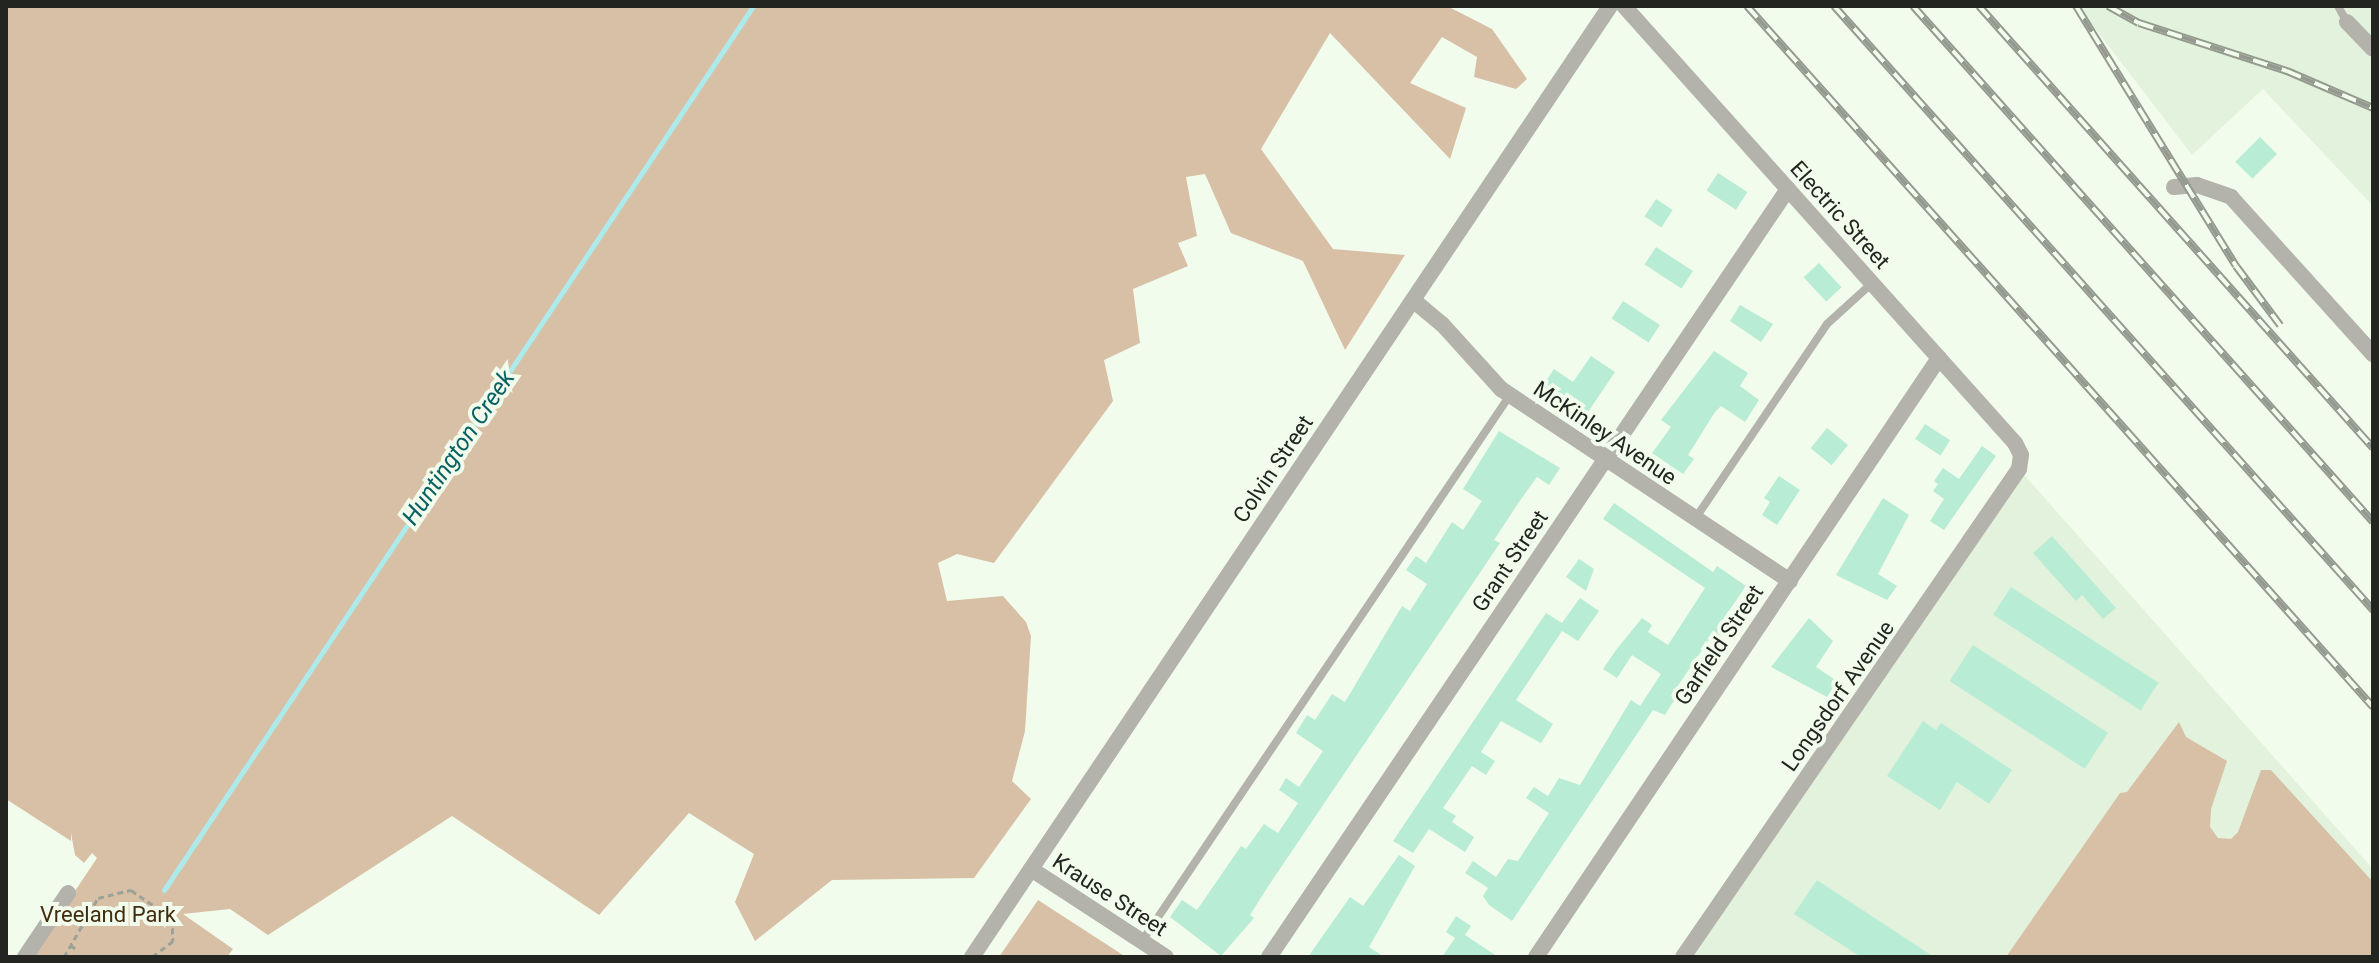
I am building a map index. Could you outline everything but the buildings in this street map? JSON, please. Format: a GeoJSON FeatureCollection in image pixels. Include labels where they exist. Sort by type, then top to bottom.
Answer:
{"type":"FeatureCollection","features":[{"type":"Feature","properties":{"kind":"street","name":"Colvin Street"},"geometry":{"type":"LineString","coordinates":[[972,957],[1610,6]]}},
{"type":"Feature","properties":{"kind":"street","name":"Electric Street"},"geometry":{"type":"LineString","coordinates":[[1624,6],[1939,358],[2021,455]]}},
{"type":"Feature","properties":{"kind":"street"},"geometry":{"type":"LineString","coordinates":[[2347,22],[2373,49]]}},
{"type":"Feature","properties":{"kind":"street"},"geometry":{"type":"LineString","coordinates":[[2174,187],[2197,185],[2231,197],[2373,354]]}},
{"type":"Feature","properties":{"kind":"street","name":"Grant Street"},"geometry":{"type":"LineString","coordinates":[[1269,957],[1788,189]]}},
{"type":"Feature","properties":{"kind":"street","name":"McKinley Avenue"},"geometry":{"type":"LineString","coordinates":[[1413,300],[1510,395],[1604,461],[1790,581]]}},
{"type":"Feature","properties":{"kind":"street","name":"Garfield Street"},"geometry":{"type":"LineString","coordinates":[[1536,957],[1939,358]]}},
{"type":"Feature","properties":{"kind":"street","name":"Longsdorf Avenue"},"geometry":{"type":"LineString","coordinates":[[1683,957],[2010,481],[2021,455]]}},
{"type":"Feature","properties":{"kind":"street","name":"Krause Street"},"geometry":{"type":"LineString","coordinates":[[1031,869],[1166,957]]}},
{"type":"Feature","properties":{"kind":"street"},"geometry":{"type":"LineString","coordinates":[[25,957],[68,893]]}},
{"type":"Feature","properties":{"kind":"lane"},"geometry":{"type":"LineString","coordinates":[[2338,6],[2347,22]]}},
{"type":"Feature","properties":{"kind":"lane"},"geometry":{"type":"LineString","coordinates":[[1694,520],[1827,324],[1872,283]]}},
{"type":"Feature","properties":{"kind":"lane"},"geometry":{"type":"LineString","coordinates":[[1142,942],[1510,395]]}},
{"type":"Feature","properties":{"kind":"path"},"geometry":{"type":"LineString","coordinates":[[64,957],[98,898],[131,890],[172,918],[173,941],[152,957]]}},
{"type":"Feature","properties":{"kind":"path"},"geometry":{"type":"LineString","coordinates":[[70,945],[78,950]]}},
{"type":"Feature","properties":{"kind":"shaded area"},"geometry":{"type":"Polygon","coordinates":[[[2078,6],[2373,6],[2373,206],[2263,89],[2192,155],[2078,6]]]}},
{"type":"Feature","properties":{"kind":"shaded area"},"geometry":{"type":"Polygon","coordinates":[[[2019,469],[2373,869],[2373,957],[1683,957],[2019,469]]]}},
{"type":"Feature","properties":{"kind":"green space","name":"Vreeland Park"},"geometry":{"type":"Polygon","coordinates":[[[6,6],[1447,6],[1492,29],[1527,79],[1516,89],[1474,77],[1477,57],[1442,37],[1410,83],[1466,108],[1450,159],[1330,33],[1261,149],[1333,249],[1405,255],[1345,350],[1303,261],[1231,233],[1205,174],[1186,177],[1197,236],[1178,243],[1188,266],[1133,289],[1140,343],[1104,360],[1113,401],[994,563],[957,554],[938,563],[947,601],[1003,596],[1026,622],[1031,636],[1025,731],[1012,781],[1031,799],[974,878],[832,880],[755,941],[735,902],[754,854],[689,813],[599,915],[452,816],[268,935],[230,909],[183,914],[233,949],[227,957],[31,957],[97,858],[92,853],[84,863],[75,855],[71,833],[71,841],[6,799],[6,6]]]}},
{"type":"Feature","properties":{"kind":"green space"},"geometry":{"type":"Polygon","coordinates":[[[2179,722],[2186,737],[2227,761],[2211,809],[2210,827],[2218,838],[2231,839],[2238,832],[2261,770],[2271,770],[2373,882],[2373,957],[2006,957],[2120,793],[2127,792],[2179,722]]]}},
{"type":"Feature","properties":{"kind":"green space"},"geometry":{"type":"Polygon","coordinates":[[[1038,900],[1126,957],[999,957],[1038,900]]]}},
{"type":"Feature","properties":{"kind":"waterway","name":"Huntington Creek"},"geometry":{"type":"LineString","coordinates":[[164,890],[753,6]]}},
{"type":"Feature","properties":{"kind":"railway"},"geometry":{"type":"LineString","coordinates":[[1747,6],[2373,707]]}},
{"type":"Feature","properties":{"kind":"railway"},"geometry":{"type":"LineString","coordinates":[[1834,6],[2373,610]]}},
{"type":"Feature","properties":{"kind":"railway"},"geometry":{"type":"LineString","coordinates":[[1913,6],[2373,522]]}},
{"type":"Feature","properties":{"kind":"railway"},"geometry":{"type":"LineString","coordinates":[[1979,6],[2373,448]]}},
{"type":"Feature","properties":{"kind":"railway"},"geometry":{"type":"LineString","coordinates":[[2076,6],[2236,266],[2280,325]]}},
{"type":"Feature","properties":{"kind":"railway"},"geometry":{"type":"LineString","coordinates":[[2108,6],[2139,23],[2287,71],[2373,108]]}}]}
